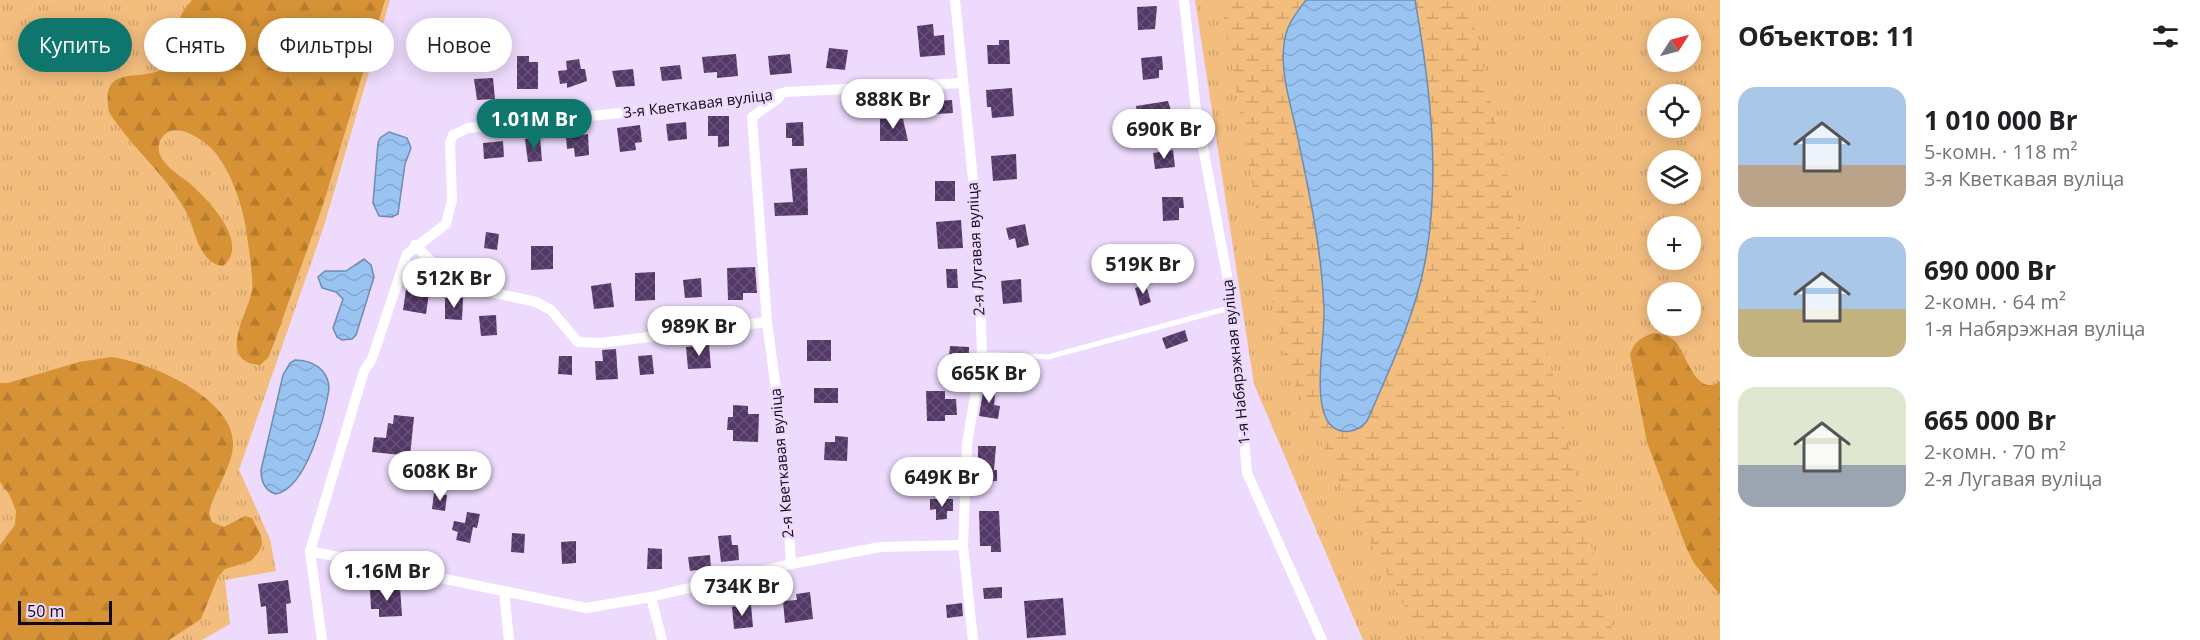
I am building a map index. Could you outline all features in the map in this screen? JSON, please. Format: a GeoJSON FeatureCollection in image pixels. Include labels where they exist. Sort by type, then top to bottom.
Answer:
{"type":"FeatureCollection","features":[{"type":"Feature","properties":{"kind":"street","name":"2-я Лугавая вуліца"},"geometry":{"type":"LineString","coordinates":[[955,0],[977,220],[982,354],[967,444],[963,544],[973,640]]}},
{"type":"Feature","properties":{"kind":"street","name":"1-я Набярэжная вуліца"},"geometry":{"type":"LineString","coordinates":[[1184,0],[1196,110],[1233,307],[1247,473],[1322,640]]}},
{"type":"Feature","properties":{"kind":"street","name":"3-я Кветкавая вуліца"},"geometry":{"type":"LineString","coordinates":[[415,245],[446,224],[452,200],[450,143],[453,135],[468,128],[763,99],[786,92],[963,83]]}},
{"type":"Feature","properties":{"kind":"street","name":"2-я Кветкавая вуліца"},"geometry":{"type":"LineString","coordinates":[[786,92],[752,117],[767,322],[783,442],[791,564]]}},
{"type":"Feature","properties":{"kind":"street"},"geometry":{"type":"LineString","coordinates":[[322,640],[310,551],[363,371],[372,359],[407,254],[415,245],[446,276],[462,286],[536,302],[551,310],[578,342],[601,343],[767,322]]}},
{"type":"Feature","properties":{"kind":"street"},"geometry":{"type":"LineString","coordinates":[[310,551],[586,608],[651,597],[791,564],[880,547],[963,544]]}},
{"type":"Feature","properties":{"kind":"street"},"geometry":{"type":"LineString","coordinates":[[504,591],[509,640]]}},
{"type":"Feature","properties":{"kind":"street"},"geometry":{"type":"LineString","coordinates":[[651,597],[662,640]]}},
{"type":"Feature","properties":{"kind":"lane"},"geometry":{"type":"LineString","coordinates":[[982,354],[1048,357],[1233,307]]}},
{"type":"Feature","properties":{"kind":"green space"},"geometry":{"type":"Polygon","coordinates":[[[0,0],[390,0],[385,18],[258,18],[258,72],[369,72],[324,226],[239,470],[270,539],[276,571],[225,580],[230,624],[202,640],[0,640],[0,0]]]}},
{"type":"Feature","properties":{"kind":"green space"},"geometry":{"type":"Polygon","coordinates":[[[192,0],[385,0],[380,18],[258,18],[258,72],[363,72],[323,205],[273,346],[268,358],[260,365],[247,362],[239,355],[238,334],[250,299],[252,275],[248,240],[239,199],[218,156],[207,144],[182,131],[174,130],[167,133],[161,139],[159,147],[163,161],[204,197],[223,220],[232,245],[231,256],[223,266],[214,263],[202,251],[188,216],[176,195],[109,112],[108,95],[111,85],[127,76],[154,72],[246,72],[246,18],[180,18],[192,0]]]}},
{"type":"Feature","properties":{"kind":"green space"},"geometry":{"type":"Polygon","coordinates":[[[1195,0],[1720,0],[1720,640],[1363,640],[1254,384],[1195,0]]]}},
{"type":"Feature","properties":{"kind":"green space"},"geometry":{"type":"Polygon","coordinates":[[[1221,0],[1468,0],[1600,585],[1615,640],[1423,640],[1354,513],[1295,385],[1275,319],[1221,0]]]}},
{"type":"Feature","properties":{"kind":"green space"},"geometry":{"type":"Polygon","coordinates":[[[1645,336],[1671,338],[1680,348],[1699,380],[1712,385],[1720,381],[1720,595],[1694,563],[1686,547],[1647,442],[1630,354],[1639,340],[1645,336]]]}},
{"type":"Feature","properties":{"kind":"green space"},"geometry":{"type":"Polygon","coordinates":[[[111,357],[146,366],[187,385],[220,412],[230,428],[233,445],[229,463],[209,514],[212,522],[224,527],[245,516],[252,518],[261,535],[262,545],[251,561],[225,569],[218,577],[201,619],[169,640],[0,640],[0,545],[15,525],[16,511],[9,494],[0,482],[0,383],[8,383],[79,362],[111,357]]]}},
{"type":"Feature","properties":{"kind":"water"},"geometry":{"type":"Polygon","coordinates":[[[1306,0],[1415,0],[1429,98],[1433,164],[1432,197],[1430,230],[1421,282],[1400,343],[1367,421],[1359,428],[1349,431],[1338,430],[1329,423],[1321,400],[1320,369],[1324,310],[1321,265],[1284,66],[1283,55],[1287,31],[1306,0]]]}},
{"type":"Feature","properties":{"kind":"water"},"geometry":{"type":"Polygon","coordinates":[[[389,132],[407,138],[411,148],[405,164],[398,214],[392,217],[379,216],[373,203],[378,143],[380,138],[389,132]]]}},
{"type":"Feature","properties":{"kind":"water"},"geometry":{"type":"Polygon","coordinates":[[[364,259],[371,265],[374,277],[356,335],[352,339],[342,340],[337,337],[333,328],[343,299],[336,292],[322,288],[318,277],[325,271],[346,271],[364,259]]]}},
{"type":"Feature","properties":{"kind":"water"},"geometry":{"type":"Polygon","coordinates":[[[302,360],[319,367],[326,376],[329,389],[319,432],[305,465],[297,479],[287,489],[276,494],[264,485],[261,470],[283,375],[290,363],[302,360]]]}},
{"type":"Feature","properties":{"kind":"building"},"geometry":{"type":"Polygon","coordinates":[[[1157,6],[1155,29],[1138,30],[1137,7],[1157,6]]]}},
{"type":"Feature","properties":{"kind":"building"},"geometry":{"type":"Polygon","coordinates":[[[933,24],[934,36],[944,35],[945,55],[920,57],[917,26],[933,24]]]}},
{"type":"Feature","properties":{"kind":"building"},"geometry":{"type":"Polygon","coordinates":[[[999,40],[1009,40],[1010,64],[988,64],[987,45],[999,45],[999,40]]]}},
{"type":"Feature","properties":{"kind":"building"},"geometry":{"type":"Polygon","coordinates":[[[829,48],[848,50],[845,70],[826,68],[829,48]]]}},
{"type":"Feature","properties":{"kind":"building"},"geometry":{"type":"Polygon","coordinates":[[[736,54],[738,76],[717,78],[717,72],[704,73],[702,57],[736,54]]]}},
{"type":"Feature","properties":{"kind":"building"},"geometry":{"type":"Polygon","coordinates":[[[790,54],[792,73],[770,75],[768,56],[790,54]]]}},
{"type":"Feature","properties":{"kind":"building"},"geometry":{"type":"Polygon","coordinates":[[[517,56],[529,56],[529,62],[538,62],[538,89],[517,89],[517,56]]]}},
{"type":"Feature","properties":{"kind":"building"},"geometry":{"type":"Polygon","coordinates":[[[1162,56],[1163,70],[1159,70],[1159,78],[1143,80],[1141,58],[1162,56]]]}},
{"type":"Feature","properties":{"kind":"building"},"geometry":{"type":"Polygon","coordinates":[[[579,59],[581,69],[585,69],[587,81],[567,88],[567,83],[560,84],[558,71],[567,70],[566,61],[579,59]]]}},
{"type":"Feature","properties":{"kind":"building"},"geometry":{"type":"Polygon","coordinates":[[[680,65],[682,79],[662,81],[660,67],[680,65]]]}},
{"type":"Feature","properties":{"kind":"building"},"geometry":{"type":"Polygon","coordinates":[[[633,69],[635,86],[616,87],[612,71],[633,69]]]}},
{"type":"Feature","properties":{"kind":"building"},"geometry":{"type":"Polygon","coordinates":[[[493,78],[495,99],[477,100],[474,79],[493,78]]]}},
{"type":"Feature","properties":{"kind":"building"},"geometry":{"type":"Polygon","coordinates":[[[1012,88],[1014,116],[992,118],[991,107],[987,107],[986,90],[1012,88]]]}},
{"type":"Feature","properties":{"kind":"building"},"geometry":{"type":"Polygon","coordinates":[[[952,100],[953,113],[936,114],[935,101],[952,100]]]}},
{"type":"Feature","properties":{"kind":"building"},"geometry":{"type":"Polygon","coordinates":[[[1168,101],[1174,120],[1171,120],[1172,126],[1146,130],[1145,121],[1139,122],[1136,106],[1168,101]]]}},
{"type":"Feature","properties":{"kind":"building"},"geometry":{"type":"Polygon","coordinates":[[[708,116],[729,116],[729,146],[718,147],[718,136],[708,136],[708,116]]]}},
{"type":"Feature","properties":{"kind":"building"},"geometry":{"type":"Polygon","coordinates":[[[880,119],[903,119],[908,141],[880,141],[880,119]]]}},
{"type":"Feature","properties":{"kind":"building"},"geometry":{"type":"Polygon","coordinates":[[[686,122],[687,139],[668,141],[666,124],[686,122]]]}},
{"type":"Feature","properties":{"kind":"building"},"geometry":{"type":"Polygon","coordinates":[[[803,122],[804,146],[792,146],[792,138],[786,138],[786,123],[803,122]]]}},
{"type":"Feature","properties":{"kind":"building"},"geometry":{"type":"Polygon","coordinates":[[[640,125],[642,142],[635,143],[636,150],[620,152],[617,128],[640,125]]]}},
{"type":"Feature","properties":{"kind":"building"},"geometry":{"type":"Polygon","coordinates":[[[588,134],[589,155],[575,157],[574,148],[567,149],[566,137],[588,134]]]}},
{"type":"Feature","properties":{"kind":"building"},"geometry":{"type":"Polygon","coordinates":[[[540,137],[542,161],[528,162],[525,139],[540,137]]]}},
{"type":"Feature","properties":{"kind":"building"},"geometry":{"type":"Polygon","coordinates":[[[503,141],[504,157],[484,159],[483,143],[503,141]]]}},
{"type":"Feature","properties":{"kind":"building"},"geometry":{"type":"Polygon","coordinates":[[[1173,150],[1175,167],[1155,169],[1153,153],[1173,150]]]}},
{"type":"Feature","properties":{"kind":"building"},"geometry":{"type":"Polygon","coordinates":[[[1016,154],[1017,179],[993,181],[991,156],[1016,154]]]}},
{"type":"Feature","properties":{"kind":"building"},"geometry":{"type":"Polygon","coordinates":[[[807,168],[808,215],[775,216],[774,203],[793,202],[790,169],[807,168]]]}},
{"type":"Feature","properties":{"kind":"building"},"geometry":{"type":"Polygon","coordinates":[[[935,181],[955,181],[955,201],[935,201],[935,181]]]}},
{"type":"Feature","properties":{"kind":"building"},"geometry":{"type":"Polygon","coordinates":[[[1162,197],[1183,197],[1184,208],[1179,208],[1179,220],[1163,221],[1162,197]]]}},
{"type":"Feature","properties":{"kind":"building"},"geometry":{"type":"Polygon","coordinates":[[[961,220],[963,248],[938,249],[936,222],[961,220]]]}},
{"type":"Feature","properties":{"kind":"building"},"geometry":{"type":"Polygon","coordinates":[[[1025,224],[1029,245],[1017,248],[1015,238],[1009,240],[1006,228],[1025,224]]]}},
{"type":"Feature","properties":{"kind":"building"},"geometry":{"type":"Polygon","coordinates":[[[486,232],[499,234],[497,250],[484,248],[486,232]]]}},
{"type":"Feature","properties":{"kind":"building"},"geometry":{"type":"Polygon","coordinates":[[[531,246],[553,246],[553,269],[531,270],[531,246]]]}},
{"type":"Feature","properties":{"kind":"building"},"geometry":{"type":"Polygon","coordinates":[[[755,267],[757,293],[743,293],[743,300],[728,300],[727,268],[755,267]]]}},
{"type":"Feature","properties":{"kind":"building"},"geometry":{"type":"Polygon","coordinates":[[[946,269],[957,269],[958,288],[947,288],[946,269]]]}},
{"type":"Feature","properties":{"kind":"building"},"geometry":{"type":"Polygon","coordinates":[[[655,272],[655,300],[635,301],[635,273],[655,272]]]}},
{"type":"Feature","properties":{"kind":"building"},"geometry":{"type":"Polygon","coordinates":[[[701,278],[702,297],[685,298],[683,280],[701,278]]]}},
{"type":"Feature","properties":{"kind":"building"},"geometry":{"type":"Polygon","coordinates":[[[1021,279],[1022,302],[1003,304],[1001,281],[1021,279]]]}},
{"type":"Feature","properties":{"kind":"building"},"geometry":{"type":"Polygon","coordinates":[[[407,283],[430,286],[426,314],[403,310],[407,283]]]}},
{"type":"Feature","properties":{"kind":"building"},"geometry":{"type":"Polygon","coordinates":[[[611,283],[614,307],[594,309],[591,286],[611,283]]]}},
{"type":"Feature","properties":{"kind":"building"},"geometry":{"type":"Polygon","coordinates":[[[1146,285],[1151,302],[1140,306],[1135,288],[1146,285]]]}},
{"type":"Feature","properties":{"kind":"building"},"geometry":{"type":"Polygon","coordinates":[[[445,298],[463,298],[462,320],[445,319],[445,298]]]}},
{"type":"Feature","properties":{"kind":"building"},"geometry":{"type":"Polygon","coordinates":[[[496,315],[497,335],[481,336],[479,316],[496,315]]]}},
{"type":"Feature","properties":{"kind":"building"},"geometry":{"type":"Polygon","coordinates":[[[1185,330],[1188,341],[1166,349],[1162,338],[1185,330]]]}},
{"type":"Feature","properties":{"kind":"building"},"geometry":{"type":"Polygon","coordinates":[[[807,340],[831,340],[831,361],[807,361],[807,340]]]}},
{"type":"Feature","properties":{"kind":"building"},"geometry":{"type":"Polygon","coordinates":[[[709,345],[711,368],[688,369],[686,347],[709,345]]]}},
{"type":"Feature","properties":{"kind":"building"},"geometry":{"type":"Polygon","coordinates":[[[950,346],[969,347],[969,355],[973,356],[972,370],[948,368],[950,346]]]}},
{"type":"Feature","properties":{"kind":"building"},"geometry":{"type":"Polygon","coordinates":[[[616,349],[618,379],[596,380],[595,361],[603,361],[602,350],[616,349]]]}},
{"type":"Feature","properties":{"kind":"building"},"geometry":{"type":"Polygon","coordinates":[[[652,355],[654,374],[640,375],[638,356],[652,355]]]}},
{"type":"Feature","properties":{"kind":"building"},"geometry":{"type":"Polygon","coordinates":[[[559,356],[572,356],[572,375],[558,374],[559,356]]]}},
{"type":"Feature","properties":{"kind":"building"},"geometry":{"type":"Polygon","coordinates":[[[984,386],[996,387],[994,405],[1000,406],[998,419],[979,416],[984,386]]]}},
{"type":"Feature","properties":{"kind":"building"},"geometry":{"type":"Polygon","coordinates":[[[814,388],[838,388],[838,403],[814,403],[814,388]]]}},
{"type":"Feature","properties":{"kind":"building"},"geometry":{"type":"Polygon","coordinates":[[[926,391],[945,391],[945,399],[956,399],[957,415],[945,415],[945,421],[927,421],[926,391]]]}},
{"type":"Feature","properties":{"kind":"building"},"geometry":{"type":"Polygon","coordinates":[[[733,405],[748,406],[748,414],[759,414],[758,442],[733,441],[733,430],[727,430],[728,417],[733,417],[733,405]]]}},
{"type":"Feature","properties":{"kind":"building"},"geometry":{"type":"Polygon","coordinates":[[[394,415],[414,417],[410,456],[372,452],[374,437],[386,438],[388,423],[393,424],[394,415]]]}},
{"type":"Feature","properties":{"kind":"building"},"geometry":{"type":"Polygon","coordinates":[[[835,436],[848,437],[847,461],[824,460],[825,442],[835,442],[835,436]]]}},
{"type":"Feature","properties":{"kind":"building"},"geometry":{"type":"Polygon","coordinates":[[[978,446],[996,446],[994,470],[997,470],[997,481],[978,482],[978,446]]]}},
{"type":"Feature","properties":{"kind":"building"},"geometry":{"type":"Polygon","coordinates":[[[434,493],[447,495],[445,511],[432,509],[434,493]]]}},
{"type":"Feature","properties":{"kind":"building"},"geometry":{"type":"Polygon","coordinates":[[[930,499],[953,499],[953,511],[947,511],[947,519],[936,520],[936,509],[930,510],[930,499]]]}},
{"type":"Feature","properties":{"kind":"building"},"geometry":{"type":"Polygon","coordinates":[[[979,511],[999,511],[1001,552],[991,552],[991,546],[980,546],[979,511]]]}},
{"type":"Feature","properties":{"kind":"building"},"geometry":{"type":"Polygon","coordinates":[[[467,512],[480,514],[477,528],[473,527],[470,543],[456,540],[458,532],[452,530],[454,521],[465,523],[467,512]]]}},
{"type":"Feature","properties":{"kind":"building"},"geometry":{"type":"Polygon","coordinates":[[[512,533],[525,534],[524,553],[511,552],[512,533]]]}},
{"type":"Feature","properties":{"kind":"building"},"geometry":{"type":"Polygon","coordinates":[[[731,535],[732,545],[738,545],[739,560],[721,562],[718,536],[731,535]]]}},
{"type":"Feature","properties":{"kind":"building"},"geometry":{"type":"Polygon","coordinates":[[[576,541],[576,563],[562,564],[561,542],[576,541]]]}},
{"type":"Feature","properties":{"kind":"building"},"geometry":{"type":"Polygon","coordinates":[[[648,548],[662,549],[662,569],[647,569],[648,548]]]}},
{"type":"Feature","properties":{"kind":"building"},"geometry":{"type":"Polygon","coordinates":[[[710,555],[711,568],[690,571],[688,557],[710,555]]]}},
{"type":"Feature","properties":{"kind":"building"},"geometry":{"type":"Polygon","coordinates":[[[288,580],[291,603],[286,604],[288,633],[268,634],[266,606],[261,607],[258,584],[288,580]]]}},
{"type":"Feature","properties":{"kind":"building"},"geometry":{"type":"Polygon","coordinates":[[[400,587],[402,616],[379,617],[379,609],[371,609],[370,589],[400,587]]]}},
{"type":"Feature","properties":{"kind":"building"},"geometry":{"type":"Polygon","coordinates":[[[1002,587],[1002,598],[984,599],[983,588],[1002,587]]]}},
{"type":"Feature","properties":{"kind":"building"},"geometry":{"type":"Polygon","coordinates":[[[810,592],[813,619],[785,623],[783,601],[797,600],[796,594],[810,592]]]}},
{"type":"Feature","properties":{"kind":"building"},"geometry":{"type":"Polygon","coordinates":[[[1063,598],[1066,635],[1027,638],[1024,601],[1063,598]]]}},
{"type":"Feature","properties":{"kind":"building"},"geometry":{"type":"Polygon","coordinates":[[[962,603],[963,616],[947,618],[946,605],[962,603]]]}},
{"type":"Feature","properties":{"kind":"building"},"geometry":{"type":"Polygon","coordinates":[[[751,605],[753,627],[734,629],[732,607],[751,605]]]}}]}
